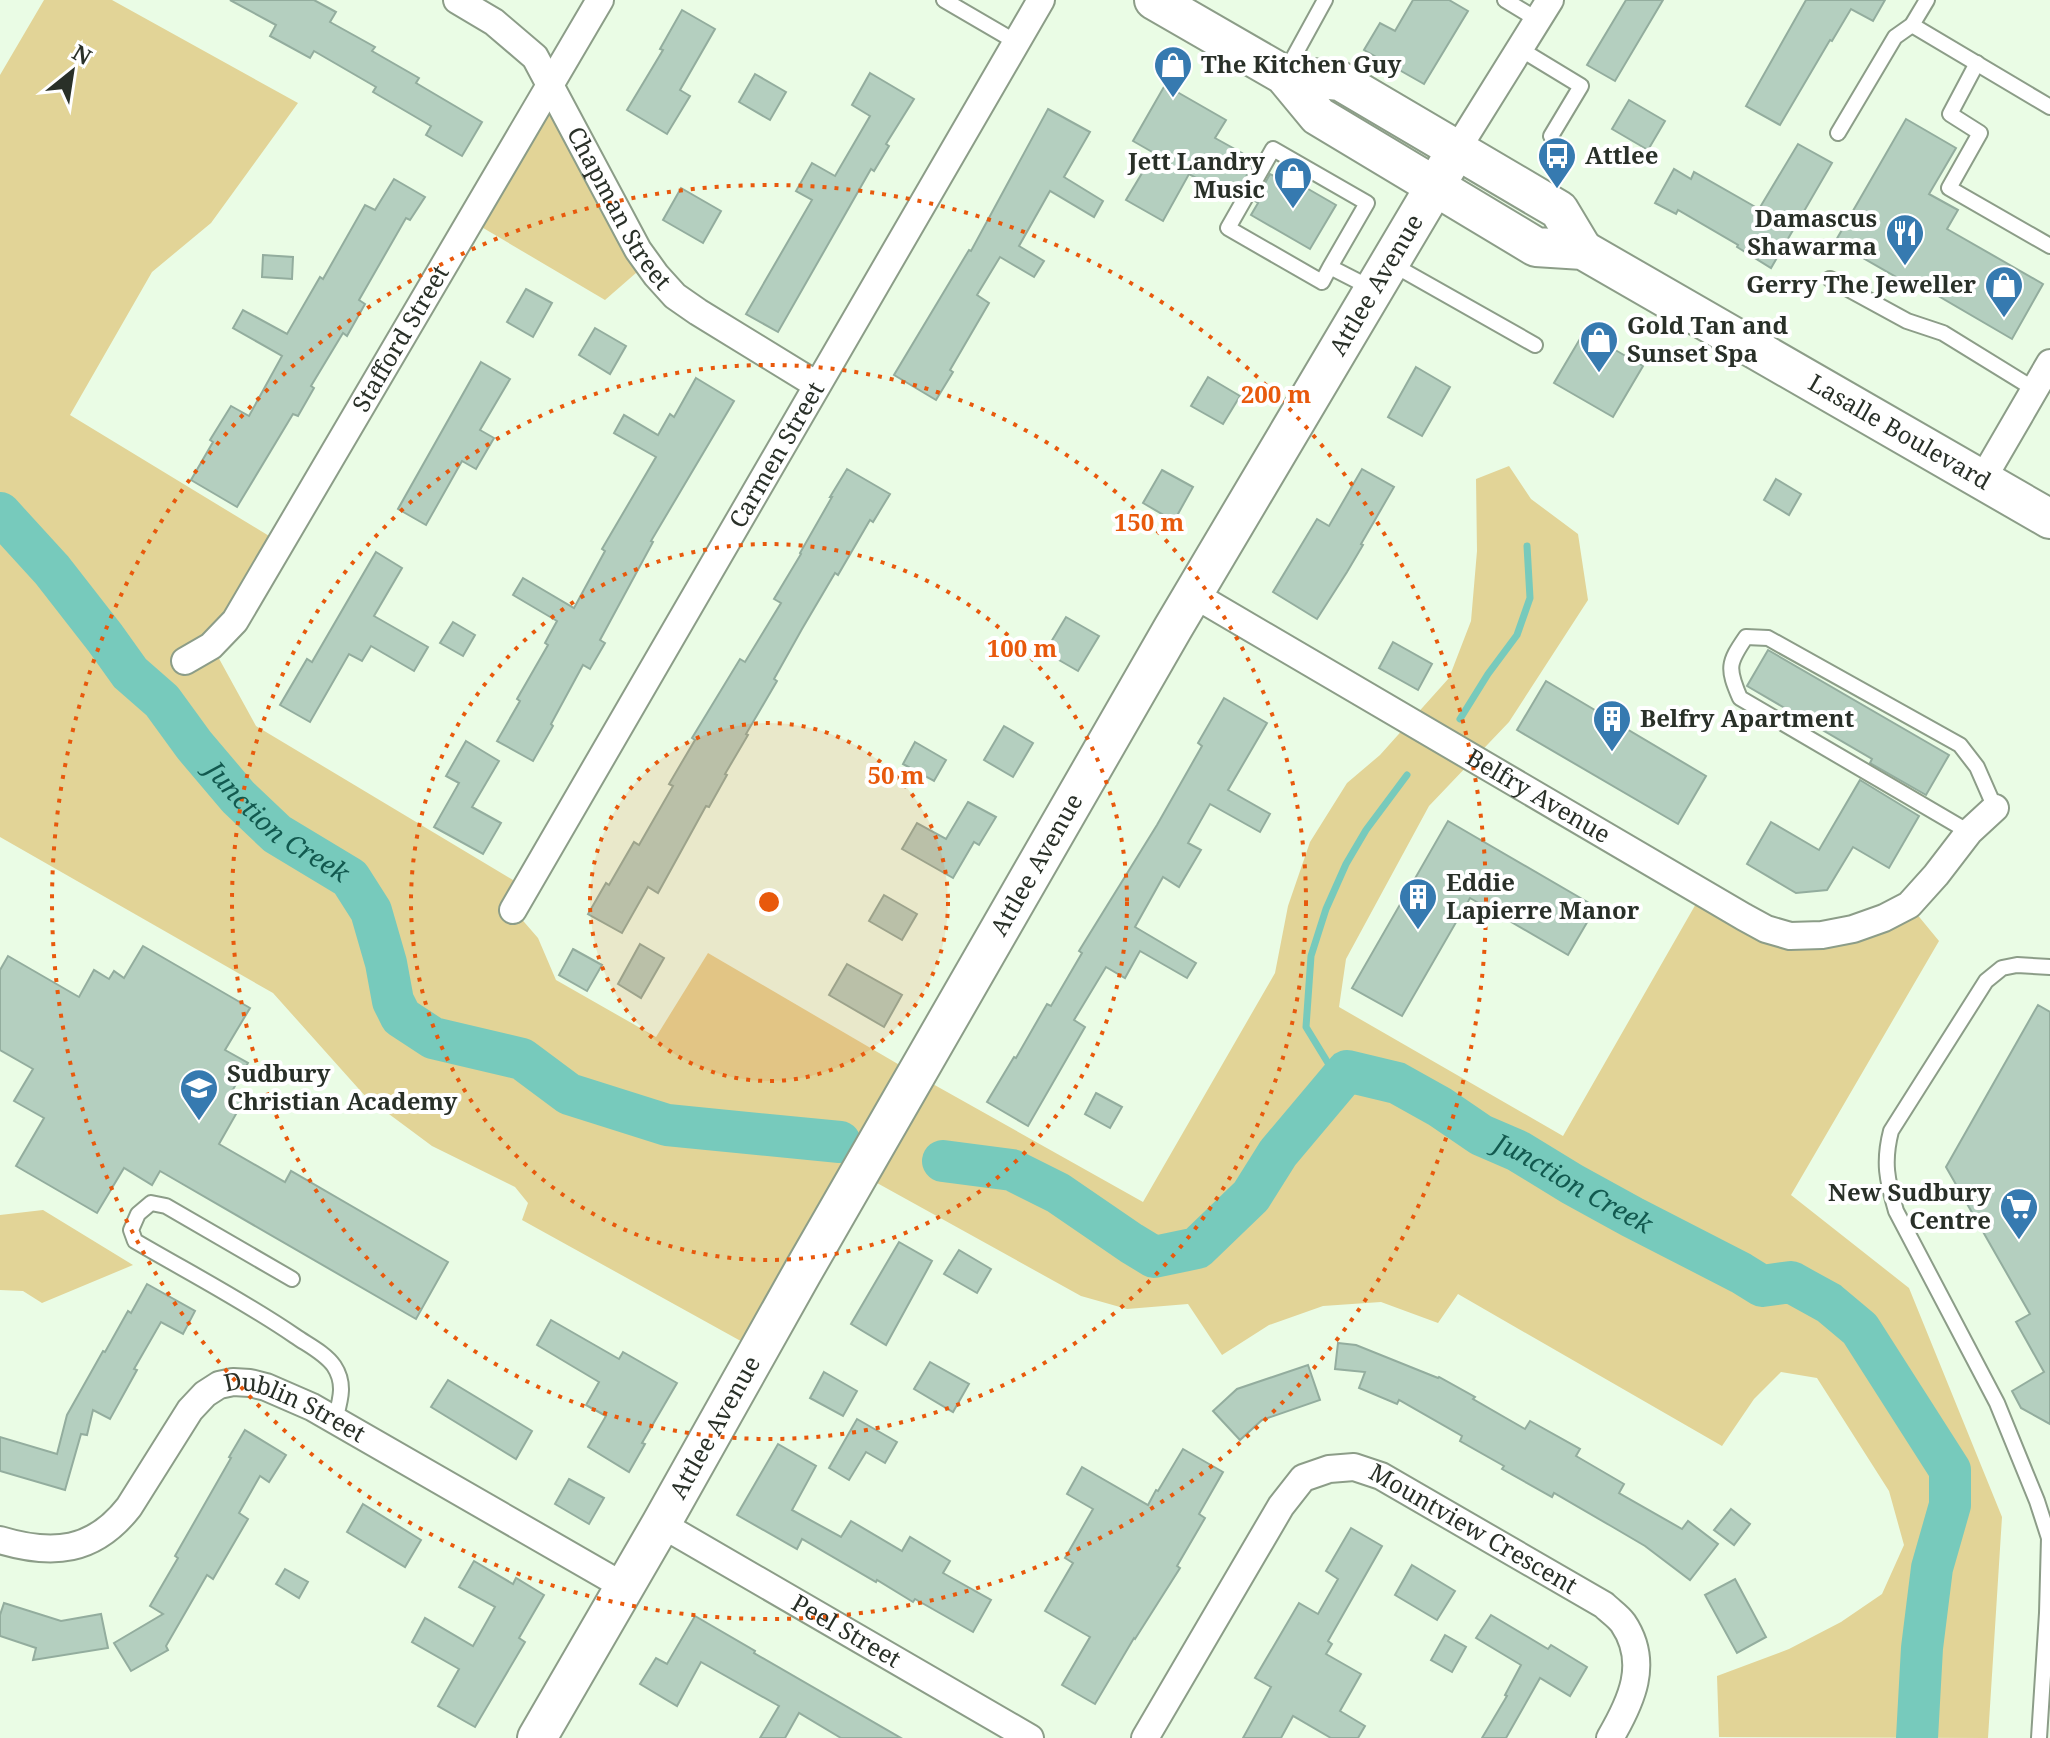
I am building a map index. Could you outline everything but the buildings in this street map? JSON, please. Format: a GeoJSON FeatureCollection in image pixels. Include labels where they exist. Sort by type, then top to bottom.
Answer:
{"type":"FeatureCollection","features":[{"type":"Feature","properties":{"kind":"street","name":"Chapman Street"},"geometry":{"type":"LineString","coordinates":[[457,0],[494,22],[535,57],[638,250],[675,296],[817,385]]}},
{"type":"Feature","properties":{"kind":"street","name":"Stafford Street"},"geometry":{"type":"LineString","coordinates":[[185,661],[211,646],[235,621],[600,0]]}},
{"type":"Feature","properties":{"kind":"street","name":"Carmen Street"},"geometry":{"type":"LineString","coordinates":[[513,910],[1041,0]]}},
{"type":"Feature","properties":{"kind":"street","name":"Lasalle Boulevard"},"geometry":{"type":"LineString","coordinates":[[1154,0],[1284,75],[1318,116],[1536,247],[1583,250],[2050,519]]}},
{"type":"Feature","properties":{"kind":"street","name":"Attlee Avenue"},"geometry":{"type":"LineString","coordinates":[[537,1738],[1193,594],[1434,187],[1544,10]]}},
{"type":"Feature","properties":{"kind":"street","name":"Lasalle Boulevard"},"geometry":{"type":"LineString","coordinates":[[1284,75],[1340,81],[1559,210],[1583,250]]}},
{"type":"Feature","properties":{"kind":"street"},"geometry":{"type":"LineString","coordinates":[[1982,480],[2045,373]]}},
{"type":"Feature","properties":{"kind":"street","name":"Belfry Avenue"},"geometry":{"type":"LineString","coordinates":[[1193,594],[1744,917],[1766,929],[1790,936],[1822,935],[1853,929],[1909,905],[1969,832],[1995,808]]}},
{"type":"Feature","properties":{"kind":"street","name":"Dublin Street"},"geometry":{"type":"LineString","coordinates":[[0,1540],[15,1545],[71,1548],[107,1531],[129,1507],[190,1410],[219,1385],[241,1383],[266,1387],[312,1407],[625,1587]]}},
{"type":"Feature","properties":{"kind":"street","name":"Mountview Crescent"},"geometry":{"type":"LineString","coordinates":[[1145,1738],[1281,1506],[1303,1478],[1329,1469],[1354,1467],[1381,1476],[1604,1605],[1622,1622],[1632,1643],[1636,1664],[1635,1684],[1627,1708],[1610,1738]]}},
{"type":"Feature","properties":{"kind":"street","name":"Peel Street"},"geometry":{"type":"LineString","coordinates":[[661,1524],[1030,1738]]}},
{"type":"Feature","properties":{"kind":"lane"},"geometry":{"type":"LineString","coordinates":[[944,0],[1016,42]]}},
{"type":"Feature","properties":{"kind":"lane"},"geometry":{"type":"LineString","coordinates":[[1284,75],[1325,0]]}},
{"type":"Feature","properties":{"kind":"lane"},"geometry":{"type":"LineString","coordinates":[[1505,0],[1544,10]]}},
{"type":"Feature","properties":{"kind":"lane"},"geometry":{"type":"LineString","coordinates":[[1838,133],[1895,37],[1912,25],[1927,0]]}},
{"type":"Feature","properties":{"kind":"lane"},"geometry":{"type":"LineString","coordinates":[[1912,25],[2050,107]]}},
{"type":"Feature","properties":{"kind":"lane"},"geometry":{"type":"LineString","coordinates":[[1520,49],[1581,86],[1551,136]]}},
{"type":"Feature","properties":{"kind":"lane"},"geometry":{"type":"LineString","coordinates":[[1977,63],[1950,114],[1980,133],[1949,188],[2050,246]]}},
{"type":"Feature","properties":{"kind":"lane"},"geometry":{"type":"LineString","coordinates":[[1273,149],[1367,203],[1330,267],[1322,282],[1228,228],[1273,149]]}},
{"type":"Feature","properties":{"kind":"lane"},"geometry":{"type":"LineString","coordinates":[[1330,267],[1382,276],[1535,345]]}},
{"type":"Feature","properties":{"kind":"lane"},"geometry":{"type":"LineString","coordinates":[[1830,279],[1907,321],[2045,373]]}},
{"type":"Feature","properties":{"kind":"lane"},"geometry":{"type":"LineString","coordinates":[[1969,832],[1740,698],[1731,677],[1732,658],[1746,637],[1768,638],[1960,745],[1977,767],[1995,808]]}},
{"type":"Feature","properties":{"kind":"lane"},"geometry":{"type":"LineString","coordinates":[[2039,1738],[2049,1538],[1997,1403],[1896,1211],[1887,1181],[1885,1154],[1891,1131],[1986,981],[2002,968],[2017,965],[2050,967]]}},
{"type":"Feature","properties":{"kind":"lane"},"geometry":{"type":"LineString","coordinates":[[292,1279],[166,1206],[151,1203],[138,1214],[131,1230],[135,1241],[282,1327],[334,1365],[342,1394],[335,1420]]}},
{"type":"Feature","properties":{"kind":"shaded area"},"geometry":{"type":"Polygon","coordinates":[[[44,0],[112,0],[298,103],[211,223],[152,272],[70,415],[279,542],[211,644],[256,726],[523,886],[512,908],[538,938],[556,980],[656,1037],[708,953],[1143,1202],[1275,973],[1288,906],[1310,842],[1347,783],[1380,755],[1449,678],[1471,621],[1477,551],[1476,479],[1509,466],[1531,499],[1578,534],[1588,600],[1509,722],[1429,806],[1346,959],[1339,1007],[1563,1136],[1701,895],[1790,939],[1911,907],[1939,941],[1791,1195],[1909,1288],[2002,1517],[1988,1738],[1719,1737],[1717,1676],[1789,1649],[1841,1622],[1882,1594],[1904,1545],[1889,1491],[1817,1378],[1781,1372],[1754,1399],[1722,1446],[1458,1294],[1438,1323],[1381,1302],[1323,1306],[1269,1325],[1222,1355],[1188,1304],[1127,1309],[1081,1296],[859,1173],[757,1350],[522,1220],[528,1203],[515,1187],[432,1146],[366,1097],[273,993],[0,837],[0,75],[44,0]]]}},
{"type":"Feature","properties":{"kind":"shaded area"},"geometry":{"type":"Polygon","coordinates":[[[550,90],[644,266],[605,300],[473,222],[550,90]]]}},
{"type":"Feature","properties":{"kind":"shaded area"},"geometry":{"type":"Polygon","coordinates":[[[43,1210],[133,1265],[42,1303],[23,1291],[0,1290],[0,1215],[43,1210]]]}},
{"type":"Feature","properties":{"kind":"waterway","name":"Junction Creek"},"geometry":{"type":"LineString","coordinates":[[0,513],[52,570],[130,673],[162,701],[238,797],[277,834],[350,878],[371,911],[393,1001],[401,1017],[433,1038],[522,1059],[569,1094],[667,1125],[840,1142]]}},
{"type":"Feature","properties":{"kind":"waterway"},"geometry":{"type":"LineString","coordinates":[[1460,719],[1517,635],[1530,598],[1527,546]]}},
{"type":"Feature","properties":{"kind":"waterway"},"geometry":{"type":"LineString","coordinates":[[1339,1081],[1306,1027],[1311,956],[1326,909],[1346,864],[1366,830],[1407,775]]}},
{"type":"Feature","properties":{"kind":"waterway","name":"Junction Creek"},"geometry":{"type":"LineString","coordinates":[[943,1161],[1012,1170],[1058,1193],[1154,1257],[1197,1248],[1251,1196],[1278,1153],[1347,1071],[1397,1083],[1481,1135],[1518,1151],[1572,1184],[1762,1286],[1791,1282],[1829,1303],[1860,1329],[1950,1470],[1950,1505],[1932,1568],[1922,1648],[1917,1738]]}},
{"type":"Feature","properties":{"kind":"place","name":"The Kitchen Guy"},"geometry":{"type":"Point","coordinates":[1173,99]}},
{"type":"Feature","properties":{"kind":"place","name":"Attlee"},"geometry":{"type":"Point","coordinates":[1557,190]}},
{"type":"Feature","properties":{"kind":"place","name":"Jett Landry Music"},"geometry":{"type":"Point","coordinates":[1293,210]}},
{"type":"Feature","properties":{"kind":"place","name":"Damascus Shawarma"},"geometry":{"type":"Point","coordinates":[1905,267]}},
{"type":"Feature","properties":{"kind":"place","name":"Gerry The Jeweller"},"geometry":{"type":"Point","coordinates":[2004,319]}},
{"type":"Feature","properties":{"kind":"place","name":"Gold Tan and Sunset Spa"},"geometry":{"type":"Point","coordinates":[1599,374]}},
{"type":"Feature","properties":{"kind":"place","name":"Belfry Apartment"},"geometry":{"type":"Point","coordinates":[1612,753]}},
{"type":"Feature","properties":{"kind":"place","name":"Eddie Lapierre Manor"},"geometry":{"type":"Point","coordinates":[1418,931]}},
{"type":"Feature","properties":{"kind":"place","name":"Sudbury Christian Academy"},"geometry":{"type":"Point","coordinates":[199,1122]}},
{"type":"Feature","properties":{"kind":"place","name":"New Sudbury Centre"},"geometry":{"type":"Point","coordinates":[2019,1241]}}]}
